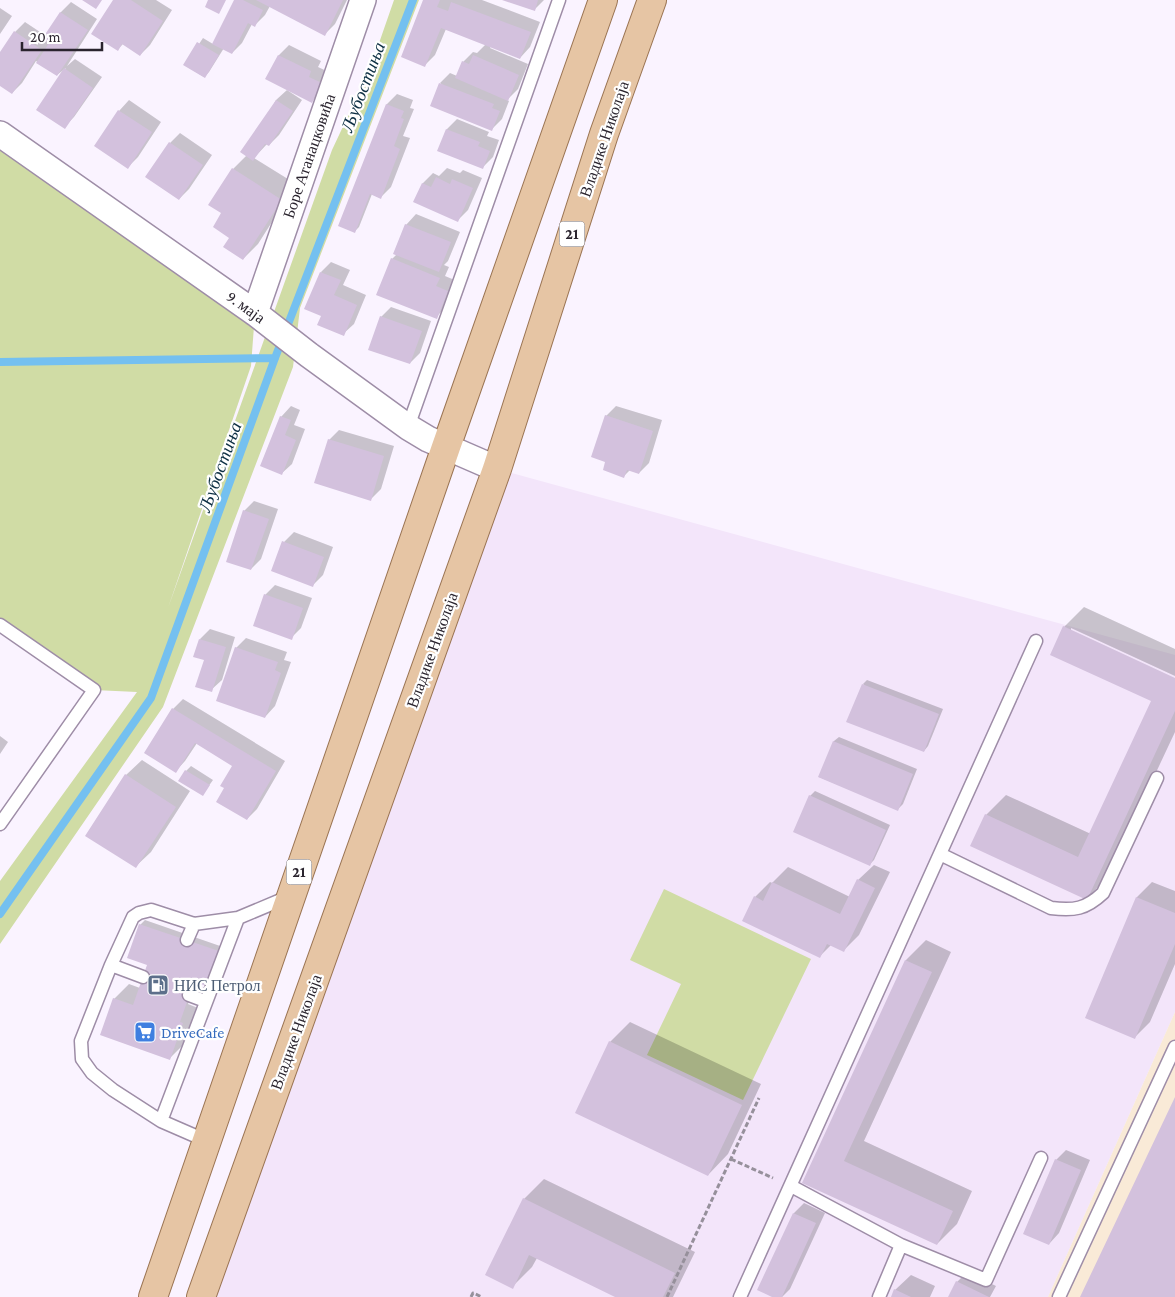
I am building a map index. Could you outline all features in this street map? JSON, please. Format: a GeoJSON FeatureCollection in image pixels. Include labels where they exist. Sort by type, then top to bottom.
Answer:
{"type":"FeatureCollection","features":[{"type":"Feature","properties":{"kind":"main road","name":"21"},"geometry":{"type":"LineString","coordinates":[[152,1297],[603,0]]}},
{"type":"Feature","properties":{"kind":"main road","name":"Владике Николаја"},"geometry":{"type":"LineString","coordinates":[[201,1297],[497,469],[604,134],[652,0]]}},
{"type":"Feature","properties":{"kind":"street","name":"Боре Атанацковића"},"geometry":{"type":"LineString","coordinates":[[255,313],[363,0]]}},
{"type":"Feature","properties":{"kind":"street","name":"9. маја"},"geometry":{"type":"LineString","coordinates":[[0,134],[255,313],[408,427],[428,439],[497,469]]}},
{"type":"Feature","properties":{"kind":"lane"},"geometry":{"type":"LineString","coordinates":[[408,427],[559,0]]}},
{"type":"Feature","properties":{"kind":"lane"},"geometry":{"type":"LineString","coordinates":[[0,824],[94,690],[2,631]]}},
{"type":"Feature","properties":{"kind":"lane"},"geometry":{"type":"LineString","coordinates":[[740,1297],[1036,641]]}},
{"type":"Feature","properties":{"kind":"lane"},"geometry":{"type":"LineString","coordinates":[[940,854],[1052,908],[1067,910],[1080,908],[1093,902],[1103,893],[1157,778]]}},
{"type":"Feature","properties":{"kind":"lane"},"geometry":{"type":"LineString","coordinates":[[207,1141],[161,1121],[113,1090],[92,1073],[82,1059],[81,1041],[111,965],[133,917],[151,910],[194,924],[238,918],[291,896]]}},
{"type":"Feature","properties":{"kind":"lane"},"geometry":{"type":"LineString","coordinates":[[161,1121],[238,918]]}},
{"type":"Feature","properties":{"kind":"lane"},"geometry":{"type":"LineString","coordinates":[[187,940],[194,924]]}},
{"type":"Feature","properties":{"kind":"lane"},"geometry":{"type":"LineString","coordinates":[[111,965],[143,977]]}},
{"type":"Feature","properties":{"kind":"lane"},"geometry":{"type":"LineString","coordinates":[[189,995],[205,1001]]}},
{"type":"Feature","properties":{"kind":"lane"},"geometry":{"type":"LineString","coordinates":[[1059,1297],[1175,1047]]}},
{"type":"Feature","properties":{"kind":"lane"},"geometry":{"type":"LineString","coordinates":[[791,1186],[901,1245],[986,1280],[1041,1158]]}},
{"type":"Feature","properties":{"kind":"lane"},"geometry":{"type":"LineString","coordinates":[[878,1297],[901,1245]]}},
{"type":"Feature","properties":{"kind":"path"},"geometry":{"type":"LineString","coordinates":[[667,1297],[759,1098]]}},
{"type":"Feature","properties":{"kind":"path"},"geometry":{"type":"LineString","coordinates":[[731,1159],[791,1186]]}},
{"type":"Feature","properties":{"kind":"path"},"geometry":{"type":"LineString","coordinates":[[471,1297],[473,1293],[482,1297]]}},
{"type":"Feature","properties":{"kind":"shaded area"},"geometry":{"type":"Polygon","coordinates":[[[497,469],[1175,655],[1175,1012],[1048,1297],[201,1297],[497,469]]]}},
{"type":"Feature","properties":{"kind":"shaded area"},"geometry":{"type":"Polygon","coordinates":[[[1175,1012],[1175,1297],[1048,1297],[1175,1012]]]}},
{"type":"Feature","properties":{"kind":"green space"},"geometry":{"type":"Polygon","coordinates":[[[394,0],[419,0],[300,308],[293,367],[163,707],[0,944],[0,881],[137,692],[94,690],[0,625],[0,134],[255,313],[251,366],[168,608],[332,150],[370,69],[394,0]]]}},
{"type":"Feature","properties":{"kind":"green space"},"geometry":{"type":"Polygon","coordinates":[[[664,889],[811,959],[743,1100],[647,1055],[681,984],[630,960],[664,889]]]}},
{"type":"Feature","properties":{"kind":"building"},"geometry":{"type":"Polygon","coordinates":[[[82,0],[102,0],[96,9],[82,0]]]}},
{"type":"Feature","properties":{"kind":"building"},"geometry":{"type":"Polygon","coordinates":[[[113,0],[131,0],[163,21],[140,56],[122,44],[118,51],[91,34],[113,0]]]}},
{"type":"Feature","properties":{"kind":"building"},"geometry":{"type":"Polygon","coordinates":[[[208,0],[226,0],[219,14],[205,7],[208,0]]]}},
{"type":"Feature","properties":{"kind":"building"},"geometry":{"type":"Polygon","coordinates":[[[234,0],[243,0],[263,10],[255,27],[248,23],[232,54],[212,44],[234,0]]]}},
{"type":"Feature","properties":{"kind":"building"},"geometry":{"type":"Polygon","coordinates":[[[256,0],[343,0],[325,36],[256,0]]]}},
{"type":"Feature","properties":{"kind":"building"},"geometry":{"type":"Polygon","coordinates":[[[423,0],[440,0],[437,7],[448,11],[451,2],[531,32],[520,59],[441,28],[425,67],[401,57],[423,0]]]}},
{"type":"Feature","properties":{"kind":"building"},"geometry":{"type":"Polygon","coordinates":[[[502,0],[538,0],[535,11],[502,0]]]}},
{"type":"Feature","properties":{"kind":"building"},"geometry":{"type":"Polygon","coordinates":[[[60,12],[88,30],[57,76],[36,63],[49,43],[42,39],[60,12]]]}},
{"type":"Feature","properties":{"kind":"building"},"geometry":{"type":"Polygon","coordinates":[[[14,31],[42,50],[12,94],[0,86],[0,52],[14,31]]]}},
{"type":"Feature","properties":{"kind":"building"},"geometry":{"type":"Polygon","coordinates":[[[197,42],[219,55],[205,78],[183,65],[197,42]]]}},
{"type":"Feature","properties":{"kind":"building"},"geometry":{"type":"Polygon","coordinates":[[[278,55],[311,71],[309,77],[322,83],[312,103],[265,79],[278,55]]]}},
{"type":"Feature","properties":{"kind":"building"},"geometry":{"type":"Polygon","coordinates":[[[473,55],[519,75],[508,101],[455,78],[462,61],[469,64],[473,55]]]}},
{"type":"Feature","properties":{"kind":"building"},"geometry":{"type":"Polygon","coordinates":[[[64,68],[93,88],[65,129],[36,110],[64,68]]]}},
{"type":"Feature","properties":{"kind":"building"},"geometry":{"type":"Polygon","coordinates":[[[439,83],[494,104],[492,108],[500,111],[492,131],[430,106],[439,83]]]}},
{"type":"Feature","properties":{"kind":"building"},"geometry":{"type":"Polygon","coordinates":[[[276,100],[293,111],[269,146],[265,144],[253,161],[240,152],[276,100]]]}},
{"type":"Feature","properties":{"kind":"building"},"geometry":{"type":"Polygon","coordinates":[[[386,104],[404,111],[401,118],[404,119],[394,146],[400,149],[381,199],[370,194],[355,233],[338,226],[386,104]]]}},
{"type":"Feature","properties":{"kind":"building"},"geometry":{"type":"Polygon","coordinates":[[[118,110],[152,132],[128,169],[94,146],[118,110]]]}},
{"type":"Feature","properties":{"kind":"building"},"geometry":{"type":"Polygon","coordinates":[[[446,129],[480,142],[478,146],[490,151],[483,169],[437,151],[446,129]]]}},
{"type":"Feature","properties":{"kind":"building"},"geometry":{"type":"Polygon","coordinates":[[[169,142],[203,165],[179,200],[145,177],[169,142]]]}},
{"type":"Feature","properties":{"kind":"building"},"geometry":{"type":"Polygon","coordinates":[[[232,168],[282,200],[243,260],[223,247],[229,238],[213,227],[221,213],[208,205],[232,168]]]}},
{"type":"Feature","properties":{"kind":"building"},"geometry":{"type":"Polygon","coordinates":[[[436,177],[450,184],[452,179],[473,188],[458,222],[413,202],[422,183],[431,187],[436,177]]]}},
{"type":"Feature","properties":{"kind":"building"},"geometry":{"type":"Polygon","coordinates":[[[405,224],[451,242],[439,272],[393,254],[405,224]]]}},
{"type":"Feature","properties":{"kind":"building"},"geometry":{"type":"Polygon","coordinates":[[[391,258],[440,278],[436,286],[448,291],[437,319],[376,295],[391,258]]]}},
{"type":"Feature","properties":{"kind":"building"},"geometry":{"type":"Polygon","coordinates":[[[320,272],[341,280],[334,295],[357,305],[344,336],[317,325],[321,316],[304,309],[320,272]]]}},
{"type":"Feature","properties":{"kind":"building"},"geometry":{"type":"Polygon","coordinates":[[[380,316],[422,331],[410,364],[368,350],[380,316]]]}},
{"type":"Feature","properties":{"kind":"building"},"geometry":{"type":"Polygon","coordinates":[[[605,415],[653,431],[639,474],[627,470],[624,478],[603,470],[605,462],[591,457],[605,415]]]}},
{"type":"Feature","properties":{"kind":"building"},"geometry":{"type":"Polygon","coordinates":[[[280,416],[291,420],[285,435],[296,440],[282,475],[260,466],[280,416]]]}},
{"type":"Feature","properties":{"kind":"building"},"geometry":{"type":"Polygon","coordinates":[[[328,439],[384,456],[371,501],[314,483],[328,439]]]}},
{"type":"Feature","properties":{"kind":"building"},"geometry":{"type":"Polygon","coordinates":[[[243,510],[269,519],[251,570],[226,562],[243,510]]]}},
{"type":"Feature","properties":{"kind":"building"},"geometry":{"type":"Polygon","coordinates":[[[282,541],[324,557],[313,587],[271,571],[282,541]]]}},
{"type":"Feature","properties":{"kind":"building"},"geometry":{"type":"Polygon","coordinates":[[[264,594],[303,608],[292,640],[253,626],[264,594]]]}},
{"type":"Feature","properties":{"kind":"building"},"geometry":{"type":"Polygon","coordinates":[[[1063,626],[1175,678],[1175,711],[1087,900],[970,846],[985,814],[1078,857],[1151,701],[1050,655],[1063,626]]]}},
{"type":"Feature","properties":{"kind":"building"},"geometry":{"type":"Polygon","coordinates":[[[199,639],[226,647],[212,692],[195,687],[204,660],[193,657],[199,639]]]}},
{"type":"Feature","properties":{"kind":"building"},"geometry":{"type":"Polygon","coordinates":[[[235,647],[278,662],[275,670],[281,673],[265,718],[216,701],[235,647]]]}},
{"type":"Feature","properties":{"kind":"building"},"geometry":{"type":"Polygon","coordinates":[[[862,684],[939,714],[924,752],[846,722],[862,684]]]}},
{"type":"Feature","properties":{"kind":"building"},"geometry":{"type":"Polygon","coordinates":[[[172,708],[276,771],[247,820],[216,802],[224,788],[220,786],[232,766],[195,743],[176,773],[144,753],[172,708]]]}},
{"type":"Feature","properties":{"kind":"building"},"geometry":{"type":"Polygon","coordinates":[[[833,741],[913,774],[898,811],[818,777],[833,741]]]}},
{"type":"Feature","properties":{"kind":"building"},"geometry":{"type":"Polygon","coordinates":[[[185,770],[210,785],[203,796],[178,781],[185,770]]]}},
{"type":"Feature","properties":{"kind":"building"},"geometry":{"type":"Polygon","coordinates":[[[125,774],[176,807],[136,868],[85,836],[125,774]]]}},
{"type":"Feature","properties":{"kind":"building"},"geometry":{"type":"Polygon","coordinates":[[[809,795],[886,830],[870,866],[793,832],[809,795]]]}},
{"type":"Feature","properties":{"kind":"building"},"geometry":{"type":"Polygon","coordinates":[[[857,879],[875,888],[844,952],[827,944],[820,958],[742,921],[754,896],[763,901],[772,882],[840,914],[857,879]]]}},
{"type":"Feature","properties":{"kind":"building"},"geometry":{"type":"Polygon","coordinates":[[[1136,897],[1175,913],[1175,944],[1135,1039],[1085,1018],[1136,897]]]}},
{"type":"Feature","properties":{"kind":"building"},"geometry":{"type":"Polygon","coordinates":[[[139,924],[219,951],[207,986],[194,982],[180,1022],[183,1023],[170,1060],[100,1035],[113,998],[133,1005],[147,965],[127,958],[139,924]]]}},
{"type":"Feature","properties":{"kind":"building"},"geometry":{"type":"Polygon","coordinates":[[[905,960],[932,972],[844,1161],[953,1211],[937,1245],[802,1183],[905,960]]]}},
{"type":"Feature","properties":{"kind":"building"},"geometry":{"type":"Polygon","coordinates":[[[609,1041],[742,1105],[708,1176],[575,1113],[609,1041]]]}},
{"type":"Feature","properties":{"kind":"building"},"geometry":{"type":"Polygon","coordinates":[[[1175,1097],[1175,1297],[1080,1297],[1175,1097]]]}},
{"type":"Feature","properties":{"kind":"building"},"geometry":{"type":"Polygon","coordinates":[[[1055,1159],[1081,1170],[1049,1245],[1023,1234],[1055,1159]]]}},
{"type":"Feature","properties":{"kind":"building"},"geometry":{"type":"Polygon","coordinates":[[[523,1198],[675,1273],[663,1297],[615,1297],[529,1255],[513,1289],[485,1275],[523,1198]]]}},
{"type":"Feature","properties":{"kind":"building"},"geometry":{"type":"Polygon","coordinates":[[[793,1213],[816,1223],[782,1297],[772,1297],[757,1290],[793,1213]]]}},
{"type":"Feature","properties":{"kind":"building"},"geometry":{"type":"Polygon","coordinates":[[[956,1281],[989,1297],[948,1297],[956,1281]]]}},
{"type":"Feature","properties":{"kind":"building"},"geometry":{"type":"Polygon","coordinates":[[[894,1289],[911,1297],[891,1297],[894,1289]]]}},
{"type":"Feature","properties":{"kind":"waterway","name":"Љубостиња"},"geometry":{"type":"LineString","coordinates":[[0,914],[151,698],[275,358],[413,0]]}},
{"type":"Feature","properties":{"kind":"waterway"},"geometry":{"type":"LineString","coordinates":[[0,362],[275,358]]}},
{"type":"Feature","properties":{"kind":"place","name":"НИС Петрол"},"geometry":{"type":"Point","coordinates":[158,985]}},
{"type":"Feature","properties":{"kind":"place","name":"DriveCafe"},"geometry":{"type":"Point","coordinates":[145,1032]}}]}
